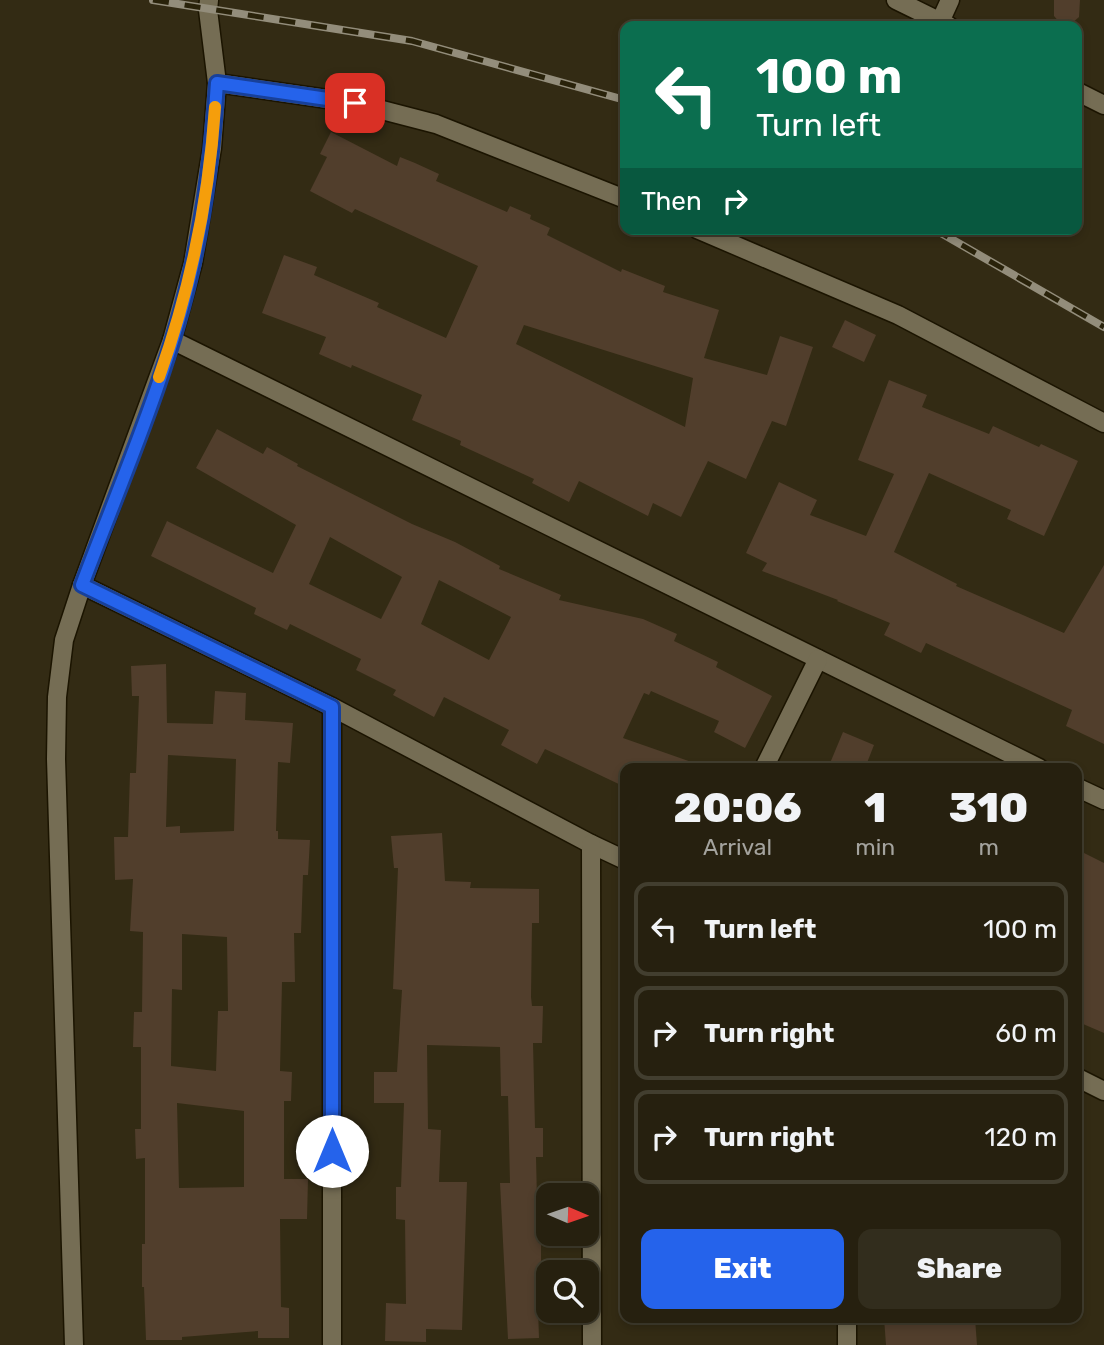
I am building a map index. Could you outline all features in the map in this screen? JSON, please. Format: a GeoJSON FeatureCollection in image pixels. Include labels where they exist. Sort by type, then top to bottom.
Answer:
{"type":"FeatureCollection","features":[{"type":"Feature","properties":{"kind":"street"},"geometry":{"type":"LineString","coordinates":[[74,1345],[56,759],[57,697],[64,639],[172,340],[193,263],[212,148],[217,83],[209,0]]}},
{"type":"Feature","properties":{"kind":"street"},"geometry":{"type":"LineString","coordinates":[[896,0],[938,21]]}},
{"type":"Feature","properties":{"kind":"street"},"geometry":{"type":"LineString","coordinates":[[945,21],[950,0]]}},
{"type":"Feature","properties":{"kind":"street"},"geometry":{"type":"LineString","coordinates":[[217,83],[355,103],[436,124],[620,197]]}},
{"type":"Feature","properties":{"kind":"street"},"geometry":{"type":"LineString","coordinates":[[1082,94],[1104,105]]}},
{"type":"Feature","properties":{"kind":"street"},"geometry":{"type":"LineString","coordinates":[[711,235],[898,315],[1104,423]]}},
{"type":"Feature","properties":{"kind":"street"},"geometry":{"type":"LineString","coordinates":[[172,340],[1029,763]]}},
{"type":"Feature","properties":{"kind":"street"},"geometry":{"type":"LineString","coordinates":[[82,585],[332,707],[620,858]]}},
{"type":"Feature","properties":{"kind":"street"},"geometry":{"type":"LineString","coordinates":[[766,763],[818,659]]}},
{"type":"Feature","properties":{"kind":"street"},"geometry":{"type":"LineString","coordinates":[[332,707],[332,1345]]}},
{"type":"Feature","properties":{"kind":"street"},"geometry":{"type":"LineString","coordinates":[[1082,790],[1104,800]]}},
{"type":"Feature","properties":{"kind":"street"},"geometry":{"type":"LineString","coordinates":[[591,844],[592,1345]]}},
{"type":"Feature","properties":{"kind":"street"},"geometry":{"type":"LineString","coordinates":[[1082,1080],[1104,1091]]}},
{"type":"Feature","properties":{"kind":"street"},"geometry":{"type":"LineString","coordinates":[[847,1323],[847,1345]]}},
{"type":"Feature","properties":{"kind":"building"},"geometry":{"type":"Polygon","coordinates":[[[1054,0],[1080,0],[1079,17],[1074,21],[1058,21],[1054,16],[1054,0]]]}},
{"type":"Feature","properties":{"kind":"building"},"geometry":{"type":"Polygon","coordinates":[[[331,132],[397,166],[400,157],[439,174],[436,181],[507,212],[510,206],[531,215],[530,219],[550,228],[547,235],[621,272],[622,269],[665,286],[663,292],[719,310],[704,358],[767,375],[780,336],[813,347],[786,426],[772,421],[746,479],[708,461],[681,517],[653,503],[648,516],[579,481],[569,502],[532,483],[534,479],[460,445],[461,441],[412,420],[422,395],[319,354],[326,337],[262,313],[284,255],[317,267],[314,275],[379,303],[377,307],[446,338],[478,266],[355,209],[352,213],[310,191],[327,157],[320,154],[331,132]],[[524,325],[516,344],[685,427],[693,378],[524,325]]]}},
{"type":"Feature","properties":{"kind":"building"},"geometry":{"type":"Polygon","coordinates":[[[845,320],[876,335],[864,362],[832,347],[845,320]]]}},
{"type":"Feature","properties":{"kind":"building"},"geometry":{"type":"Polygon","coordinates":[[[889,380],[927,395],[922,407],[989,434],[993,426],[1078,461],[1044,536],[1007,519],[1011,510],[929,473],[894,552],[957,584],[956,586],[1064,633],[1104,565],[1104,744],[1066,726],[1072,710],[926,643],[921,653],[884,635],[890,623],[762,571],[767,563],[746,553],[779,482],[817,500],[810,515],[866,536],[894,474],[858,460],[889,380]]]}},
{"type":"Feature","properties":{"kind":"building"},"geometry":{"type":"Polygon","coordinates":[[[217,429],[263,454],[267,447],[298,464],[297,466],[412,524],[455,542],[500,566],[499,569],[561,595],[559,600],[643,619],[677,634],[674,641],[718,662],[716,667],[772,696],[745,748],[714,732],[719,721],[651,691],[649,695],[644,693],[623,738],[694,763],[620,763],[620,785],[545,749],[537,764],[501,745],[509,730],[444,697],[434,717],[393,695],[396,690],[356,670],[361,659],[290,624],[287,630],[254,614],[256,608],[151,556],[167,521],[273,573],[296,525],[196,468],[217,429]],[[330,537],[309,584],[381,619],[402,577],[330,537]],[[439,580],[421,624],[489,660],[511,617],[439,580]]]}},
{"type":"Feature","properties":{"kind":"building"},"geometry":{"type":"Polygon","coordinates":[[[166,664],[167,723],[213,724],[215,691],[246,693],[245,720],[293,723],[290,763],[278,762],[276,831],[278,839],[310,840],[308,875],[303,875],[301,933],[294,933],[295,982],[282,982],[280,1071],[292,1072],[291,1101],[284,1101],[284,1179],[308,1179],[307,1219],[280,1219],[281,1307],[289,1308],[289,1338],[258,1338],[258,1331],[182,1337],[182,1340],[146,1340],[142,1287],[145,1158],[136,1159],[135,1129],[141,1129],[141,1047],[133,1047],[134,1012],[142,1012],[143,932],[130,931],[133,879],[115,880],[114,837],[128,837],[130,773],[136,773],[139,696],[132,696],[131,666],[166,664]],[[168,755],[166,827],[180,826],[180,833],[234,831],[236,759],[168,755]],[[182,934],[182,990],[172,989],[171,1066],[216,1071],[218,1011],[228,1011],[227,937],[182,934]],[[177,1103],[179,1188],[244,1187],[244,1111],[177,1103]]]}},
{"type":"Feature","properties":{"kind":"building"},"geometry":{"type":"Polygon","coordinates":[[[843,732],[874,745],[867,763],[830,763],[843,732]]]}},
{"type":"Feature","properties":{"kind":"building"},"geometry":{"type":"Polygon","coordinates":[[[442,833],[445,881],[471,882],[470,888],[539,889],[539,923],[532,923],[531,997],[532,1006],[543,1006],[542,1043],[533,1043],[535,1128],[543,1128],[543,1157],[536,1157],[536,1246],[541,1246],[541,1260],[536,1260],[536,1323],[538,1323],[539,1338],[508,1339],[500,1183],[510,1183],[508,1096],[501,1096],[500,1047],[427,1045],[428,1129],[441,1130],[439,1182],[467,1182],[462,1330],[426,1329],[426,1342],[385,1341],[386,1303],[406,1304],[405,1220],[396,1219],[396,1187],[401,1187],[404,1103],[374,1103],[374,1072],[397,1072],[402,990],[393,989],[398,868],[394,868],[391,836],[442,833]]]}},
{"type":"Feature","properties":{"kind":"building"},"geometry":{"type":"Polygon","coordinates":[[[1082,852],[1104,863],[1104,1033],[1082,1024],[1082,852]]]}},
{"type":"Feature","properties":{"kind":"building"},"geometry":{"type":"Polygon","coordinates":[[[884,1323],[975,1323],[977,1345],[886,1345],[884,1323]]]}},
{"type":"Feature","properties":{"kind":"railway"},"geometry":{"type":"LineString","coordinates":[[153,0],[412,41],[620,99]]}},
{"type":"Feature","properties":{"kind":"railway"},"geometry":{"type":"LineString","coordinates":[[944,235],[1104,327]]}},
{"type":"Feature","properties":{"kind":"slow traffic"},"geometry":{"type":"LineString","coordinates":[[159,377],[193,263],[212,148],[215,107]]}},
{"type":"Feature","properties":{"kind":"route"},"geometry":{"type":"LineString","coordinates":[[332,1151],[332,707],[82,585],[172,340],[193,263],[212,148],[217,83],[355,103]]}}]}
